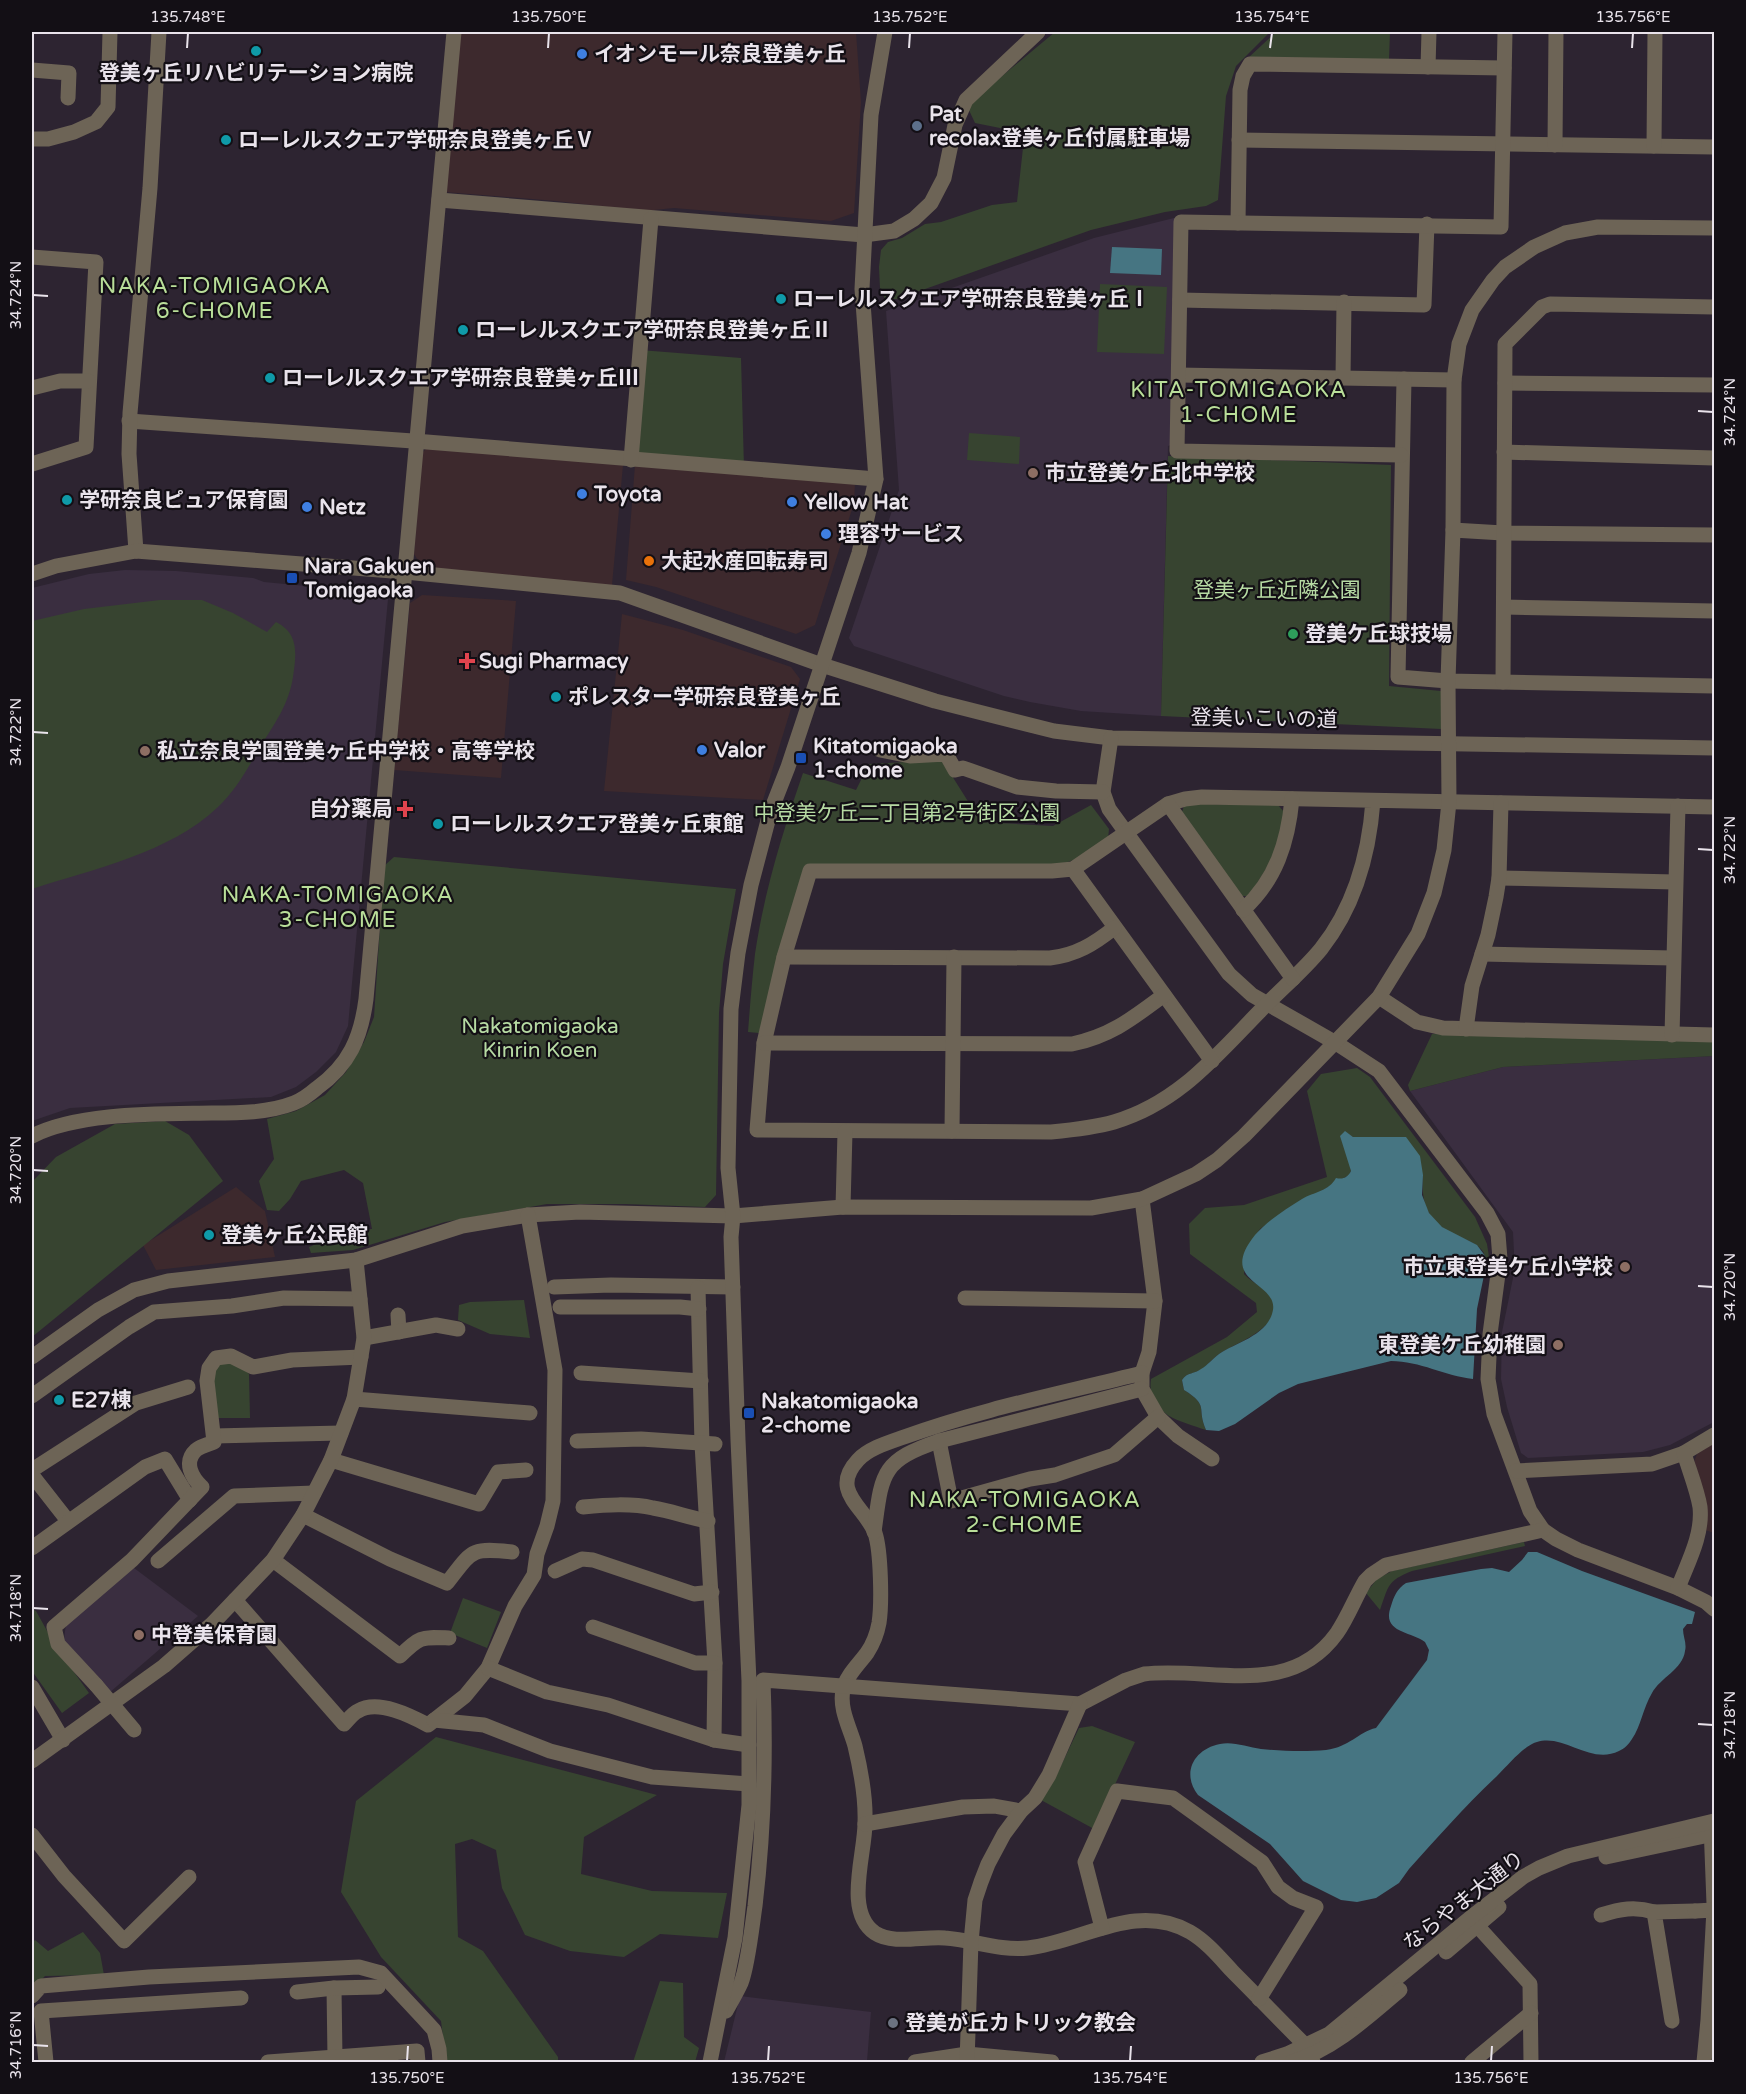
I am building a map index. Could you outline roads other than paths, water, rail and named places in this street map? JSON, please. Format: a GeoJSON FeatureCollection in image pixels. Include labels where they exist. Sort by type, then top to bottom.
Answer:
{"type":"FeatureCollection","features":[{"type":"Feature","properties":{"kind":"street"},"geometry":{"type":"LineString","coordinates":[[32,139],[48,139],[74,132],[96,122],[108,107],[110,32]]}},
{"type":"Feature","properties":{"kind":"street"},"geometry":{"type":"LineString","coordinates":[[136,551],[129,421],[150,188],[159,32]]}},
{"type":"Feature","properties":{"kind":"street"},"geometry":{"type":"LineString","coordinates":[[32,1136],[62,1123],[82,1120],[232,1113],[279,1108],[296,1102],[330,1079],[342,1067],[359,1035],[366,999],[454,32]]}},
{"type":"Feature","properties":{"kind":"street"},"geometry":{"type":"LineString","coordinates":[[710,2062],[735,1938],[749,1805],[750,1681],[731,1236],[733,1216],[728,1168],[731,1009],[738,953],[751,885],[770,813],[788,767],[859,553],[876,479],[862,289],[871,115],[885,32]]}},
{"type":"Feature","properties":{"kind":"street"},"geometry":{"type":"LineString","coordinates":[[439,201],[864,236],[894,231],[914,219],[931,203],[944,178],[955,125],[966,99],[1038,32]]}},
{"type":"Feature","properties":{"kind":"street"},"geometry":{"type":"LineString","coordinates":[[1428,67],[1429,32]]}},
{"type":"Feature","properties":{"kind":"street"},"geometry":{"type":"LineString","coordinates":[[1401,456],[1177,451],[1181,222],[1427,224],[1501,227],[1505,32]]}},
{"type":"Feature","properties":{"kind":"street"},"geometry":{"type":"LineString","coordinates":[[1555,145],[1556,32]]}},
{"type":"Feature","properties":{"kind":"street"},"geometry":{"type":"LineString","coordinates":[[1654,146],[1655,32]]}},
{"type":"Feature","properties":{"kind":"street"},"geometry":{"type":"LineString","coordinates":[[1238,223],[1240,90],[1243,76],[1250,64],[1504,68]]}},
{"type":"Feature","properties":{"kind":"street"},"geometry":{"type":"LineString","coordinates":[[32,70],[69,73],[68,98]]}},
{"type":"Feature","properties":{"kind":"street"},"geometry":{"type":"LineString","coordinates":[[1239,140],[1714,147]]}},
{"type":"Feature","properties":{"kind":"street"},"geometry":{"type":"LineString","coordinates":[[631,460],[651,219]]}},
{"type":"Feature","properties":{"kind":"street"},"geometry":{"type":"LineString","coordinates":[[1180,300],[1424,305],[1427,224]]}},
{"type":"Feature","properties":{"kind":"street"},"geometry":{"type":"LineString","coordinates":[[32,1357],[98,1310],[134,1290],[168,1281],[356,1260],[462,1226],[528,1215],[580,1212],[733,1216],[843,1207],[1090,1208],[1142,1199],[1196,1174],[1217,1160],[1244,1136],[1379,997],[1408,953],[1427,914],[1443,858],[1449,802],[1448,681],[1455,380],[1459,344],[1472,310],[1493,280],[1512,262],[1534,247],[1565,233],[1598,227],[1714,228]]}},
{"type":"Feature","properties":{"kind":"street"},"geometry":{"type":"LineString","coordinates":[[32,257],[96,262],[86,447],[32,464]]}},
{"type":"Feature","properties":{"kind":"street"},"geometry":{"type":"LineString","coordinates":[[1343,378],[1344,302]]}},
{"type":"Feature","properties":{"kind":"street"},"geometry":{"type":"LineString","coordinates":[[1503,682],[1504,344],[1542,307],[1550,304],[1714,307]]}},
{"type":"Feature","properties":{"kind":"street"},"geometry":{"type":"LineString","coordinates":[[1179,375],[1455,380]]}},
{"type":"Feature","properties":{"kind":"street"},"geometry":{"type":"LineString","coordinates":[[1404,379],[1398,677],[1448,681],[1714,686]]}},
{"type":"Feature","properties":{"kind":"street"},"geometry":{"type":"LineString","coordinates":[[32,388],[60,381],[88,381]]}},
{"type":"Feature","properties":{"kind":"street"},"geometry":{"type":"LineString","coordinates":[[1505,383],[1714,385]]}},
{"type":"Feature","properties":{"kind":"street"},"geometry":{"type":"LineString","coordinates":[[129,421],[417,441],[876,479]]}},
{"type":"Feature","properties":{"kind":"street"},"geometry":{"type":"LineString","coordinates":[[1504,452],[1714,458]]}},
{"type":"Feature","properties":{"kind":"street"},"geometry":{"type":"LineString","coordinates":[[1453,530],[1503,533],[1714,535]]}},
{"type":"Feature","properties":{"kind":"street","name":"登美いこいの道"},"geometry":{"type":"LineString","coordinates":[[32,574],[56,566],[136,551],[405,572],[620,593],[822,665],[998,718],[1054,731],[1111,738],[1714,748]]}},
{"type":"Feature","properties":{"kind":"street"},"geometry":{"type":"LineString","coordinates":[[1504,607],[1714,611]]}},
{"type":"Feature","properties":{"kind":"street"},"geometry":{"type":"LineString","coordinates":[[1111,738],[1103,792],[1109,809],[1128,832],[1223,968],[1243,988],[1267,1004],[1379,1071],[1487,1213],[1498,1234],[1500,1259],[1490,1334],[1488,1379],[1494,1414],[1530,1510],[1543,1530],[1578,1550],[1678,1588],[1706,1602],[1714,1609]]}},
{"type":"Feature","properties":{"kind":"street"},"geometry":{"type":"LineString","coordinates":[[880,750],[910,756],[946,754],[955,770],[963,768],[1017,787],[1103,792]]}},
{"type":"Feature","properties":{"kind":"street"},"geometry":{"type":"LineString","coordinates":[[1373,801],[1371,829],[1365,858],[1352,897],[1332,933],[1293,979],[1189,1083],[1164,1101],[1112,1123],[1051,1132],[757,1130],[764,1043],[784,957],[810,872],[1073,869],[1168,804],[1202,797],[1714,807]]}},
{"type":"Feature","properties":{"kind":"street"},"geometry":{"type":"LineString","coordinates":[[1243,910],[1264,887],[1280,857],[1287,837],[1292,800]]}},
{"type":"Feature","properties":{"kind":"street"},"geometry":{"type":"LineString","coordinates":[[1466,1029],[1472,986],[1492,916],[1499,878],[1501,803]]}},
{"type":"Feature","properties":{"kind":"street"},"geometry":{"type":"LineString","coordinates":[[1168,804],[1293,979]]}},
{"type":"Feature","properties":{"kind":"street"},"geometry":{"type":"LineString","coordinates":[[1672,1035],[1678,806]]}},
{"type":"Feature","properties":{"kind":"street"},"geometry":{"type":"LineString","coordinates":[[1073,869],[1212,1060]]}},
{"type":"Feature","properties":{"kind":"street"},"geometry":{"type":"LineString","coordinates":[[1499,878],[1675,882]]}},
{"type":"Feature","properties":{"kind":"street"},"geometry":{"type":"LineString","coordinates":[[784,957],[1060,957],[1088,948],[1114,928]]}},
{"type":"Feature","properties":{"kind":"street"},"geometry":{"type":"LineString","coordinates":[[1482,954],[1673,958]]}},
{"type":"Feature","properties":{"kind":"street"},"geometry":{"type":"LineString","coordinates":[[952,1131],[954,957]]}},
{"type":"Feature","properties":{"kind":"street"},"geometry":{"type":"LineString","coordinates":[[764,1043],[1060,1045],[1085,1041],[1119,1028],[1164,995]]}},
{"type":"Feature","properties":{"kind":"street"},"geometry":{"type":"LineString","coordinates":[[1379,997],[1408,1017],[1426,1025],[1466,1029],[1714,1035]]}},
{"type":"Feature","properties":{"kind":"street"},"geometry":{"type":"LineString","coordinates":[[843,1207],[845,1132]]}},
{"type":"Feature","properties":{"kind":"street"},"geometry":{"type":"LineString","coordinates":[[1142,1199],[1155,1300],[1149,1352],[1142,1373],[1142,1389],[1158,1417],[1178,1436],[1212,1459]]}},
{"type":"Feature","properties":{"kind":"street"},"geometry":{"type":"LineString","coordinates":[[235,1600],[344,1724],[358,1711],[370,1707],[405,1713],[428,1725],[465,1696],[488,1668],[515,1606],[534,1575],[537,1554],[553,1501],[555,1370],[528,1215]]}},
{"type":"Feature","properties":{"kind":"street"},"geometry":{"type":"LineString","coordinates":[[32,1761],[164,1666],[235,1600],[273,1560],[303,1515],[331,1460],[354,1399],[364,1338],[356,1260]]}},
{"type":"Feature","properties":{"kind":"street"},"geometry":{"type":"LineString","coordinates":[[554,1287],[733,1287]]}},
{"type":"Feature","properties":{"kind":"street"},"geometry":{"type":"LineString","coordinates":[[698,1288],[701,1381],[709,1444],[708,1521],[715,1663],[714,1740]]}},
{"type":"Feature","properties":{"kind":"street"},"geometry":{"type":"LineString","coordinates":[[32,1396],[129,1327],[154,1312],[232,1306],[284,1298],[360,1299]]}},
{"type":"Feature","properties":{"kind":"street"},"geometry":{"type":"LineString","coordinates":[[965,1298],[1155,1300]]}},
{"type":"Feature","properties":{"kind":"street"},"geometry":{"type":"LineString","coordinates":[[560,1307],[699,1309]]}},
{"type":"Feature","properties":{"kind":"street"},"geometry":{"type":"LineString","coordinates":[[398,1315],[399,1332]]}},
{"type":"Feature","properties":{"kind":"street"},"geometry":{"type":"LineString","coordinates":[[364,1338],[436,1325],[458,1329]]}},
{"type":"Feature","properties":{"kind":"street"},"geometry":{"type":"LineString","coordinates":[[134,1730],[58,1644],[54,1628],[132,1560],[202,1487],[194,1480],[190,1471],[190,1458],[197,1448],[214,1442],[207,1381],[209,1368],[216,1358],[231,1356],[253,1367],[292,1360],[361,1357]]}},
{"type":"Feature","properties":{"kind":"street"},"geometry":{"type":"LineString","coordinates":[[581,1373],[701,1381]]}},
{"type":"Feature","properties":{"kind":"street"},"geometry":{"type":"LineString","coordinates":[[874,1532],[848,1492],[850,1473],[863,1456],[939,1424],[1142,1373]]}},
{"type":"Feature","properties":{"kind":"street"},"geometry":{"type":"LineString","coordinates":[[68,1521],[32,1475],[136,1403],[188,1387]]}},
{"type":"Feature","properties":{"kind":"street"},"geometry":{"type":"LineString","coordinates":[[1142,1389],[939,1441],[900,1458],[890,1467],[882,1480],[874,1532],[879,1560],[879,1620],[868,1652],[843,1685],[841,1703],[863,1783],[865,1824],[858,1904],[861,1917],[868,1927],[880,1936],[893,1940],[934,1937],[1003,1949],[1029,1948],[1141,1919],[1178,1926],[1200,1939],[1259,1998],[1310,2055],[1292,2062]]}},
{"type":"Feature","properties":{"kind":"street"},"geometry":{"type":"LineString","coordinates":[[354,1399],[530,1413]]}},
{"type":"Feature","properties":{"kind":"street"},"geometry":{"type":"LineString","coordinates":[[939,1441],[951,1501],[1030,1479],[1055,1475],[1114,1455],[1158,1417]]}},
{"type":"Feature","properties":{"kind":"street"},"geometry":{"type":"LineString","coordinates":[[214,1436],[341,1433]]}},
{"type":"Feature","properties":{"kind":"street"},"geometry":{"type":"LineString","coordinates":[[1516,1471],[1652,1464],[1684,1453],[1714,1435]]}},
{"type":"Feature","properties":{"kind":"street"},"geometry":{"type":"LineString","coordinates":[[577,1441],[641,1439],[709,1444]]}},
{"type":"Feature","properties":{"kind":"street"},"geometry":{"type":"LineString","coordinates":[[1678,1588],[1697,1538],[1700,1518],[1698,1498],[1684,1453]]}},
{"type":"Feature","properties":{"kind":"street"},"geometry":{"type":"LineString","coordinates":[[32,1548],[145,1467],[165,1459],[190,1500]]}},
{"type":"Feature","properties":{"kind":"street"},"geometry":{"type":"LineString","coordinates":[[331,1460],[479,1504],[498,1472],[526,1470]]}},
{"type":"Feature","properties":{"kind":"street"},"geometry":{"type":"LineString","coordinates":[[158,1561],[234,1497],[314,1493]]}},
{"type":"Feature","properties":{"kind":"street"},"geometry":{"type":"LineString","coordinates":[[583,1507],[652,1507],[691,1519],[708,1521]]}},
{"type":"Feature","properties":{"kind":"street"},"geometry":{"type":"LineString","coordinates":[[303,1515],[390,1559],[447,1583],[472,1553],[487,1549],[512,1552]]}},
{"type":"Feature","properties":{"kind":"street"},"geometry":{"type":"LineString","coordinates":[[717,2028],[742,1981],[752,1926],[760,1864],[764,1797],[764,1680],[1080,1704],[1126,1680],[1144,1674],[1255,1676],[1273,1674],[1291,1669],[1312,1657],[1330,1641],[1338,1632],[1365,1581],[1378,1569],[1398,1562],[1543,1530]]}},
{"type":"Feature","properties":{"kind":"street"},"geometry":{"type":"LineString","coordinates":[[555,1571],[582,1559],[593,1560],[694,1594],[712,1592]]}},
{"type":"Feature","properties":{"kind":"street"},"geometry":{"type":"LineString","coordinates":[[273,1560],[400,1656],[417,1640],[449,1638]]}},
{"type":"Feature","properties":{"kind":"street"},"geometry":{"type":"LineString","coordinates":[[593,1627],[695,1663],[715,1663]]}},
{"type":"Feature","properties":{"kind":"street"},"geometry":{"type":"LineString","coordinates":[[488,1668],[547,1692],[608,1705],[714,1740],[749,1745]]}},
{"type":"Feature","properties":{"kind":"street"},"geometry":{"type":"LineString","coordinates":[[32,1686],[63,1740]]}},
{"type":"Feature","properties":{"kind":"street"},"geometry":{"type":"LineString","coordinates":[[967,2058],[971,1942],[975,1900],[995,1849],[1021,1811],[1035,1798],[1049,1775],[1080,1704]]}},
{"type":"Feature","properties":{"kind":"street"},"geometry":{"type":"LineString","coordinates":[[434,1720],[484,1725],[550,1751],[652,1777],[749,1784]]}},
{"type":"Feature","properties":{"kind":"street"},"geometry":{"type":"LineString","coordinates":[[1102,1928],[1085,1862],[1117,1791],[1173,1798],[1262,1862],[1278,1887],[1293,1898],[1316,1907],[1259,1998]]}},
{"type":"Feature","properties":{"kind":"street"},"geometry":{"type":"LineString","coordinates":[[865,1824],[963,1807],[994,1806],[1021,1811]]}},
{"type":"Feature","properties":{"kind":"street"},"geometry":{"type":"LineString","coordinates":[[1713,1828],[1714,1904]]}},
{"type":"Feature","properties":{"kind":"street","name":"ならやま大通り"},"geometry":{"type":"LineString","coordinates":[[1263,2062],[1310,2055],[1329,2034],[1474,1922],[1523,1877],[1539,1868],[1568,1856],[1713,1828]]}},
{"type":"Feature","properties":{"kind":"street"},"geometry":{"type":"LineString","coordinates":[[32,1835],[64,1876],[124,1941],[189,1877]]}},
{"type":"Feature","properties":{"kind":"street"},"geometry":{"type":"LineString","coordinates":[[1601,1915],[1621,1908],[1654,1912],[1714,1910],[1704,2062]]}},
{"type":"Feature","properties":{"kind":"street"},"geometry":{"type":"LineString","coordinates":[[1654,1912],[1672,2021]]}},
{"type":"Feature","properties":{"kind":"street"},"geometry":{"type":"LineString","coordinates":[[1474,1922],[1530,1983],[1531,2062]]}},
{"type":"Feature","properties":{"kind":"street"},"geometry":{"type":"LineString","coordinates":[[32,1996],[41,1986],[149,1977],[359,1967],[381,1973],[423,2018],[434,2031],[440,2062]]}},
{"type":"Feature","properties":{"kind":"street"},"geometry":{"type":"LineString","coordinates":[[297,1992],[378,1987]]}},
{"type":"Feature","properties":{"kind":"street"},"geometry":{"type":"LineString","coordinates":[[334,1988],[335,2058]]}},
{"type":"Feature","properties":{"kind":"street"},"geometry":{"type":"LineString","coordinates":[[46,2062],[41,2011],[241,1998]]}},
{"type":"Feature","properties":{"kind":"street"},"geometry":{"type":"LineString","coordinates":[[1472,2062],[1530,2013]]}},
{"type":"Feature","properties":{"kind":"street"},"geometry":{"type":"LineString","coordinates":[[268,2062],[417,2051],[418,2062]]}},
{"type":"Feature","properties":{"kind":"street"},"geometry":{"type":"LineString","coordinates":[[915,2062],[967,2058],[1052,2062]]}},
{"type":"Feature","properties":{"kind":"water"},"geometry":{"type":"Polygon","coordinates":[[[1112,247],[1162,249],[1161,275],[1110,273],[1112,247]]]}},
{"type":"Feature","properties":{"kind":"water"},"geometry":{"type":"Polygon","coordinates":[[[1345,1131],[1353,1137],[1406,1137],[1420,1156],[1423,1175],[1422,1195],[1429,1213],[1442,1227],[1477,1245],[1486,1257],[1477,1309],[1473,1379],[1412,1363],[1391,1361],[1298,1384],[1279,1393],[1235,1424],[1219,1431],[1206,1430],[1200,1404],[1184,1390],[1182,1380],[1199,1371],[1219,1354],[1249,1338],[1268,1322],[1272,1314],[1273,1303],[1246,1273],[1242,1264],[1245,1251],[1255,1235],[1277,1216],[1302,1199],[1325,1189],[1336,1178],[1348,1175],[1351,1171],[1340,1136],[1345,1131]]]}},
{"type":"Feature","properties":{"kind":"water"},"geometry":{"type":"Polygon","coordinates":[[[1528,1552],[1537,1552],[1695,1612],[1692,1624],[1687,1624],[1683,1629],[1686,1645],[1680,1663],[1652,1693],[1635,1734],[1623,1749],[1607,1755],[1595,1754],[1550,1741],[1539,1742],[1527,1747],[1463,1810],[1399,1883],[1376,1898],[1357,1902],[1341,1900],[1303,1881],[1270,1844],[1198,1795],[1191,1778],[1193,1763],[1203,1751],[1211,1747],[1230,1743],[1261,1749],[1326,1750],[1348,1743],[1376,1728],[1427,1660],[1429,1650],[1425,1642],[1399,1630],[1390,1621],[1391,1606],[1400,1588],[1406,1583],[1481,1569],[1492,1568],[1509,1572],[1528,1552]]]}},
{"type":"Feature","properties":{"kind":"place","name":"登美ヶ丘リハビリテーション病院"},"geometry":{"type":"Point","coordinates":[256,51]}},
{"type":"Feature","properties":{"kind":"place","name":"イオンモール奈良登美ヶ丘"},"geometry":{"type":"Point","coordinates":[582,54]}},
{"type":"Feature","properties":{"kind":"place","name":"Pat recolax登美ヶ丘付属駐車場"},"geometry":{"type":"Point","coordinates":[917,126]}},
{"type":"Feature","properties":{"kind":"place","name":"ローレルスクエア学研奈良登美ヶ丘Ⅴ"},"geometry":{"type":"Point","coordinates":[226,140]}},
{"type":"Feature","properties":{"kind":"place","name":"ローレルスクエア学研奈良登美ヶ丘Ⅰ"},"geometry":{"type":"Point","coordinates":[781,299]}},
{"type":"Feature","properties":{"kind":"place","name":"ローレルスクエア学研奈良登美ヶ丘Ⅱ"},"geometry":{"type":"Point","coordinates":[463,330]}},
{"type":"Feature","properties":{"kind":"place","name":"ローレルスクエア学研奈良登美ヶ丘Ⅲ"},"geometry":{"type":"Point","coordinates":[270,378]}},
{"type":"Feature","properties":{"kind":"place","name":"市立登美ケ丘北中学校"},"geometry":{"type":"Point","coordinates":[1033,473]}},
{"type":"Feature","properties":{"kind":"place","name":"Toyota"},"geometry":{"type":"Point","coordinates":[582,494]}},
{"type":"Feature","properties":{"kind":"place","name":"学研奈良ピュア保育園"},"geometry":{"type":"Point","coordinates":[67,500]}},
{"type":"Feature","properties":{"kind":"place","name":"Yellow Hat"},"geometry":{"type":"Point","coordinates":[792,502]}},
{"type":"Feature","properties":{"kind":"place","name":"Netz"},"geometry":{"type":"Point","coordinates":[307,507]}},
{"type":"Feature","properties":{"kind":"place","name":"理容サービス"},"geometry":{"type":"Point","coordinates":[826,534]}},
{"type":"Feature","properties":{"kind":"place","name":"大起水産回転寿司"},"geometry":{"type":"Point","coordinates":[649,561]}},
{"type":"Feature","properties":{"kind":"place","name":"Nara Gakuen Tomigaoka"},"geometry":{"type":"Point","coordinates":[292,578]}},
{"type":"Feature","properties":{"kind":"place","name":"登美ケ丘球技場"},"geometry":{"type":"Point","coordinates":[1293,634]}},
{"type":"Feature","properties":{"kind":"place","name":"Sugi Pharmacy"},"geometry":{"type":"Point","coordinates":[467,661]}},
{"type":"Feature","properties":{"kind":"place","name":"ポレスター学研奈良登美ヶ丘"},"geometry":{"type":"Point","coordinates":[556,697]}},
{"type":"Feature","properties":{"kind":"place","name":"Valor"},"geometry":{"type":"Point","coordinates":[702,750]}},
{"type":"Feature","properties":{"kind":"place","name":"私立奈良学園登美ヶ丘中学校・高等学校"},"geometry":{"type":"Point","coordinates":[145,751]}},
{"type":"Feature","properties":{"kind":"place","name":"Kitatomigaoka 1-chome"},"geometry":{"type":"Point","coordinates":[801,758]}},
{"type":"Feature","properties":{"kind":"place","name":"自分薬局"},"geometry":{"type":"Point","coordinates":[405,809]}},
{"type":"Feature","properties":{"kind":"place","name":"ローレルスクエア登美ヶ丘東館"},"geometry":{"type":"Point","coordinates":[438,824]}},
{"type":"Feature","properties":{"kind":"place","name":"登美ヶ丘公民館"},"geometry":{"type":"Point","coordinates":[209,1235]}},
{"type":"Feature","properties":{"kind":"place","name":"市立東登美ケ丘小学校"},"geometry":{"type":"Point","coordinates":[1625,1267]}},
{"type":"Feature","properties":{"kind":"place","name":"東登美ケ丘幼稚園"},"geometry":{"type":"Point","coordinates":[1558,1345]}},
{"type":"Feature","properties":{"kind":"place","name":"E27棟"},"geometry":{"type":"Point","coordinates":[59,1400]}},
{"type":"Feature","properties":{"kind":"place","name":"Nakatomigaoka 2-chome"},"geometry":{"type":"Point","coordinates":[749,1413]}},
{"type":"Feature","properties":{"kind":"place","name":"中登美保育園"},"geometry":{"type":"Point","coordinates":[139,1635]}},
{"type":"Feature","properties":{"kind":"place","name":"登美が丘カトリック教会"},"geometry":{"type":"Point","coordinates":[893,2023]}},
{"type":"Feature","properties":{"kind":"district","name":"NAKA-TOMIGAOKA 6-CHOME"},"geometry":{"type":"Point","coordinates":[215,298]}},
{"type":"Feature","properties":{"kind":"district","name":"KITA-TOMIGAOKA 1-CHOME"},"geometry":{"type":"Point","coordinates":[1239,402]}},
{"type":"Feature","properties":{"kind":"district","name":"NAKA-TOMIGAOKA 3-CHOME"},"geometry":{"type":"Point","coordinates":[338,908]}},
{"type":"Feature","properties":{"kind":"district","name":"NAKA-TOMIGAOKA 2-CHOME"},"geometry":{"type":"Point","coordinates":[1025,1512]}},
{"type":"Feature","properties":{"kind":"park label","name":"登美ヶ丘近隣公園"},"geometry":{"type":"Point","coordinates":[1277,590]}},
{"type":"Feature","properties":{"kind":"park label","name":"中登美ケ丘二丁目第2号街区公園"},"geometry":{"type":"Point","coordinates":[907,813]}},
{"type":"Feature","properties":{"kind":"park label","name":"Nakatomigaoka Kinrin Koen"},"geometry":{"type":"Point","coordinates":[540,1038]}}]}
